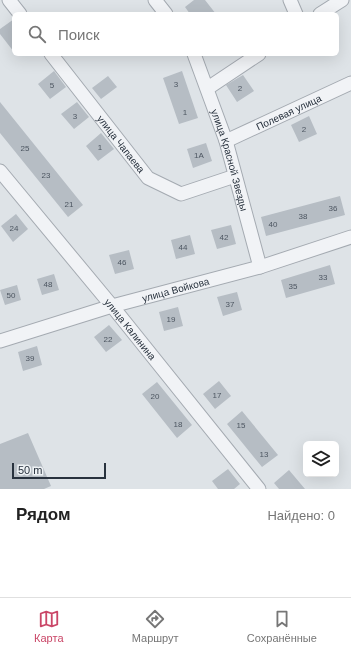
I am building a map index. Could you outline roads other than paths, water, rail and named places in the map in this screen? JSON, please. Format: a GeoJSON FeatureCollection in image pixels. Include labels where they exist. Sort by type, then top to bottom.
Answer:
{"type":"FeatureCollection","features":[{"type":"Feature","properties":{"kind":"street"},"geometry":{"type":"LineString","coordinates":[[9,0],[18,12]]}},
{"type":"Feature","properties":{"kind":"street"},"geometry":{"type":"LineString","coordinates":[[155,0],[164,12]]}},
{"type":"Feature","properties":{"kind":"street"},"geometry":{"type":"LineString","coordinates":[[290,0],[295,12]]}},
{"type":"Feature","properties":{"kind":"street"},"geometry":{"type":"LineString","coordinates":[[323,12],[342,0]]}},
{"type":"Feature","properties":{"kind":"street","name":"улица Чапаева"},"geometry":{"type":"LineString","coordinates":[[54,56],[148,178],[181,194],[235,176]]}},
{"type":"Feature","properties":{"kind":"street","name":"улица Красной Звезды"},"geometry":{"type":"LineString","coordinates":[[195,56],[208,88],[226,141],[260,267]]}},
{"type":"Feature","properties":{"kind":"street"},"geometry":{"type":"LineString","coordinates":[[208,88],[256,56]]}},
{"type":"Feature","properties":{"kind":"street","name":"Полевая улица"},"geometry":{"type":"LineString","coordinates":[[226,141],[351,83]]}},
{"type":"Feature","properties":{"kind":"street","name":"улица Калинина"},"geometry":{"type":"LineString","coordinates":[[0,171],[112,306],[259,489]]}},
{"type":"Feature","properties":{"kind":"street","name":"улица Войкова"},"geometry":{"type":"LineString","coordinates":[[0,341],[112,306],[260,267],[351,237]]}}]}
